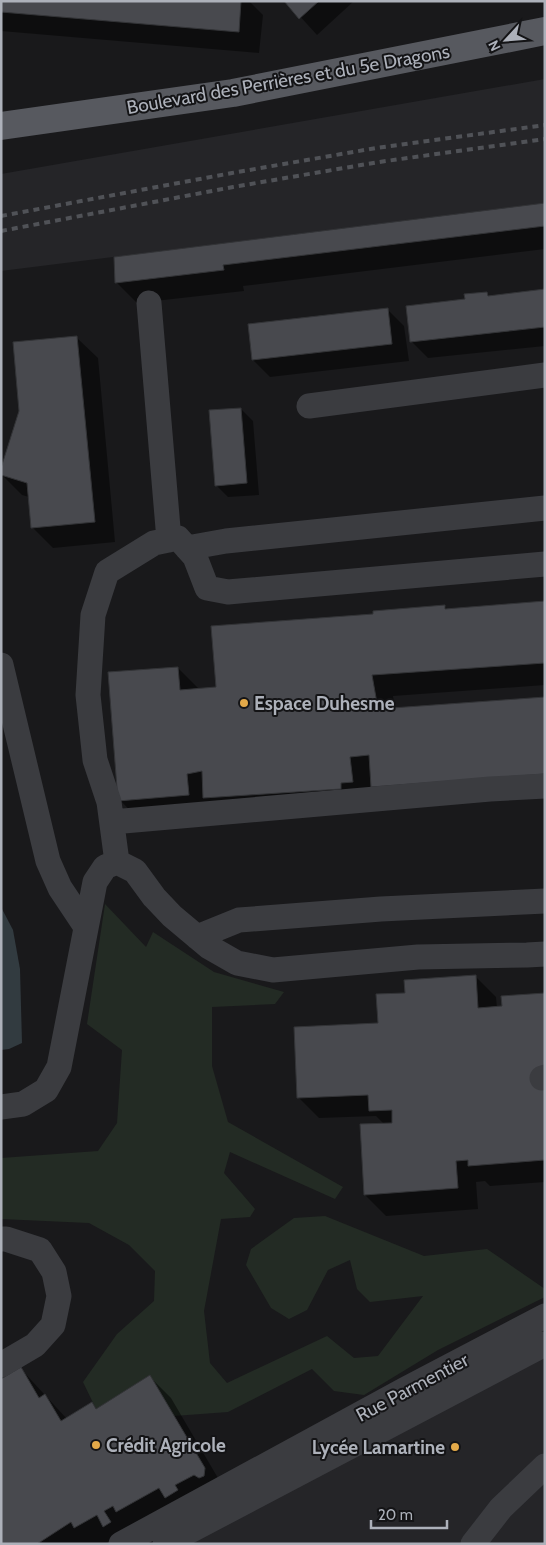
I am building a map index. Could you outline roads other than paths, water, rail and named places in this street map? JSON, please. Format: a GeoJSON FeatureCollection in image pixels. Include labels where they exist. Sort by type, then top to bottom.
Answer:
{"type":"FeatureCollection","features":[{"type":"Feature","properties":{"kind":"main road","name":"Boulevard des Perrières et du 5e Dragons"},"geometry":{"type":"LineString","coordinates":[[1,126],[225,95],[545,31]]}},
{"type":"Feature","properties":{"kind":"street"},"geometry":{"type":"LineString","coordinates":[[149,303],[178,544],[195,557],[207,588],[228,592],[545,564]]}},
{"type":"Feature","properties":{"kind":"street"},"geometry":{"type":"LineString","coordinates":[[308,406],[545,375]]}},
{"type":"Feature","properties":{"kind":"street"},"geometry":{"type":"LineString","coordinates":[[117,862],[109,802],[95,760],[88,695],[94,615],[107,572],[154,543],[178,544],[226,541],[545,508]]}},
{"type":"Feature","properties":{"kind":"street"},"geometry":{"type":"LineString","coordinates":[[1,665],[48,861],[60,888],[86,927]]}},
{"type":"Feature","properties":{"kind":"street"},"geometry":{"type":"LineString","coordinates":[[112,822],[490,789],[545,786]]}},
{"type":"Feature","properties":{"kind":"street"},"geometry":{"type":"LineString","coordinates":[[1,1107],[23,1104],[46,1090],[59,1067],[95,882],[105,867],[117,862],[135,871],[154,897],[172,916],[209,947],[237,963],[273,970],[418,957],[545,954]]}},
{"type":"Feature","properties":{"kind":"street"},"geometry":{"type":"LineString","coordinates":[[197,937],[238,920],[381,909],[545,901]]}},
{"type":"Feature","properties":{"kind":"street"},"geometry":{"type":"LineString","coordinates":[[1,1239],[6,1238],[40,1250],[54,1272],[59,1296],[53,1325],[36,1345],[1,1365]]}},
{"type":"Feature","properties":{"kind":"street","name":"Rue Parmentier"},"geometry":{"type":"LineString","coordinates":[[121,1544],[404,1390],[545,1316]]}},
{"type":"Feature","properties":{"kind":"street","name":"Rue Parmentier"},"geometry":{"type":"LineString","coordinates":[[164,1544],[545,1344]]}},
{"type":"Feature","properties":{"kind":"street"},"geometry":{"type":"LineString","coordinates":[[474,1544],[501,1508],[545,1466]]}},
{"type":"Feature","properties":{"kind":"railway"},"geometry":{"type":"LineString","coordinates":[[1,216],[376,148],[545,125]]}},
{"type":"Feature","properties":{"kind":"railway"},"geometry":{"type":"LineString","coordinates":[[1,231],[233,187],[379,162],[545,139]]}},
{"type":"Feature","properties":{"kind":"place","name":"Espace Duhesme"},"geometry":{"type":"Point","coordinates":[244,703]}},
{"type":"Feature","properties":{"kind":"place","name":"Crédit Agricole"},"geometry":{"type":"Point","coordinates":[96,1445]}},
{"type":"Feature","properties":{"kind":"place","name":"Lycée Lamartine"},"geometry":{"type":"Point","coordinates":[455,1447]}}]}
